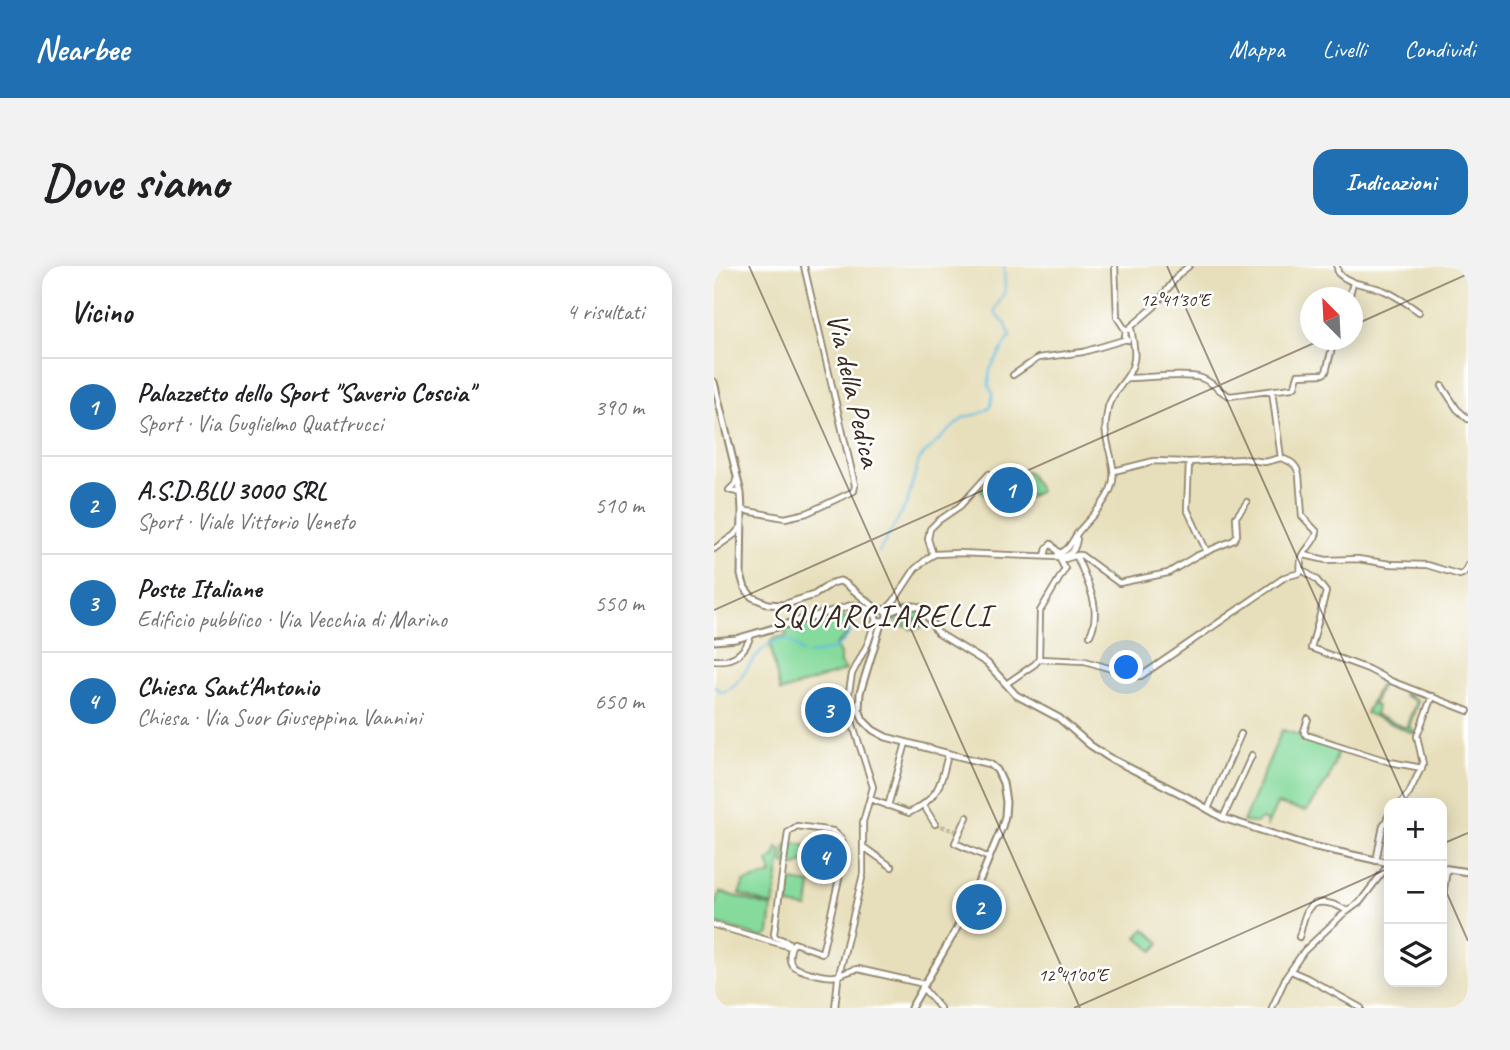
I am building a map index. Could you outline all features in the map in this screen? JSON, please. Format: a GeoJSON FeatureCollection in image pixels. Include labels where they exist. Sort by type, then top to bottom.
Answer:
{"type":"FeatureCollection","features":[{"type":"Feature","properties":{"kind":"main road"},"geometry":{"type":"LineString","coordinates":[[714,382],[741,493],[741,573],[746,590],[761,602],[779,605],[814,595],[840,581],[881,615]]}},
{"type":"Feature","properties":{"kind":"main road"},"geometry":{"type":"LineString","coordinates":[[714,641],[751,635],[853,605],[881,615],[905,606],[922,608],[936,632],[987,663],[1020,698],[1057,716],[1108,757],[1223,818],[1307,845],[1384,863]]}},
{"type":"Feature","properties":{"kind":"main road"},"geometry":{"type":"LineString","coordinates":[[881,615],[874,655],[860,692],[860,714],[866,723],[873,730],[906,743],[990,764],[997,770],[1003,783],[1006,802],[1005,816],[989,858],[956,930],[911,1008]]}},
{"type":"Feature","properties":{"kind":"main road"},"geometry":{"type":"LineString","coordinates":[[1447,869],[1468,872]]}},
{"type":"Feature","properties":{"kind":"street","name":"Via della Pedica"},"geometry":{"type":"LineString","coordinates":[[743,509],[785,518],[807,513],[854,491],[855,485],[804,266]]}},
{"type":"Feature","properties":{"kind":"street"},"geometry":{"type":"LineString","coordinates":[[1061,557],[1074,550],[1076,538],[1082,528],[1111,490],[1114,471],[1105,429],[1111,400],[1134,362],[1128,329],[1117,317],[1115,266]]}},
{"type":"Feature","properties":{"kind":"street"},"geometry":{"type":"LineString","coordinates":[[1133,346],[1125,336],[1128,329],[1154,307],[1179,274],[1189,266]]}},
{"type":"Feature","properties":{"kind":"street"},"geometry":{"type":"LineString","coordinates":[[1337,266],[1338,273],[1343,278],[1382,290],[1419,312]]}},
{"type":"Feature","properties":{"kind":"street"},"geometry":{"type":"LineString","coordinates":[[1352,287],[1353,283]]}},
{"type":"Feature","properties":{"kind":"street"},"geometry":{"type":"LineString","coordinates":[[1013,375],[1038,358],[1083,352],[1127,339]]}},
{"type":"Feature","properties":{"kind":"street"},"geometry":{"type":"LineString","coordinates":[[1126,378],[1196,376],[1209,380],[1230,396],[1272,391],[1295,387],[1299,375],[1326,372],[1332,350]]}},
{"type":"Feature","properties":{"kind":"street"},"geometry":{"type":"LineString","coordinates":[[1442,386],[1455,407],[1468,419]]}},
{"type":"Feature","properties":{"kind":"street"},"geometry":{"type":"LineString","coordinates":[[1272,391],[1281,457]]}},
{"type":"Feature","properties":{"kind":"street"},"geometry":{"type":"LineString","coordinates":[[1114,471],[1152,462],[1244,459],[1267,461],[1281,457],[1291,462],[1298,468],[1300,475],[1302,516],[1317,532],[1315,540],[1301,560],[1302,570]]}},
{"type":"Feature","properties":{"kind":"street"},"geometry":{"type":"LineString","coordinates":[[1189,462],[1187,508],[1207,552]]}},
{"type":"Feature","properties":{"kind":"street"},"geometry":{"type":"LineString","coordinates":[[933,555],[928,539],[930,529],[960,506],[989,474]]}},
{"type":"Feature","properties":{"kind":"street"},"geometry":{"type":"LineString","coordinates":[[738,475],[735,484],[727,490],[741,493]]}},
{"type":"Feature","properties":{"kind":"street"},"geometry":{"type":"LineString","coordinates":[[835,1008],[839,975],[863,874],[864,819],[873,787],[853,725],[848,698],[852,674],[881,615],[913,572],[933,555],[950,553],[1061,557],[1070,561],[1078,556],[1085,557],[1122,583],[1168,573],[1234,540],[1237,536],[1236,517],[1247,502]]}},
{"type":"Feature","properties":{"kind":"street"},"geometry":{"type":"LineString","coordinates":[[714,549],[741,527]]}},
{"type":"Feature","properties":{"kind":"street"},"geometry":{"type":"LineString","coordinates":[[1045,556],[1051,544],[1069,566]]}},
{"type":"Feature","properties":{"kind":"street"},"geometry":{"type":"LineString","coordinates":[[1304,555],[1328,560],[1358,559],[1388,564],[1429,565],[1459,575],[1464,573],[1468,565]]}},
{"type":"Feature","properties":{"kind":"street"},"geometry":{"type":"LineString","coordinates":[[1005,685],[1039,659],[1040,611],[1078,556]]}},
{"type":"Feature","properties":{"kind":"street"},"geometry":{"type":"LineString","coordinates":[[1078,556],[1095,603],[1096,621],[1090,635]]}},
{"type":"Feature","properties":{"kind":"street"},"geometry":{"type":"LineString","coordinates":[[1039,659],[1085,661],[1142,676],[1284,578],[1302,570]]}},
{"type":"Feature","properties":{"kind":"street"},"geometry":{"type":"LineString","coordinates":[[1302,570],[1316,579],[1326,592],[1311,648],[1468,711]]}},
{"type":"Feature","properties":{"kind":"street"},"geometry":{"type":"LineString","coordinates":[[714,660],[727,661],[736,656],[746,649],[751,635]]}},
{"type":"Feature","properties":{"kind":"street"},"geometry":{"type":"LineString","coordinates":[[1405,798],[1423,765],[1417,736],[1432,696]]}},
{"type":"Feature","properties":{"kind":"street"},"geometry":{"type":"LineString","coordinates":[[1308,719],[1304,732],[1306,735],[1393,763],[1423,765]]}},
{"type":"Feature","properties":{"kind":"street"},"geometry":{"type":"LineString","coordinates":[[1208,809],[1241,734]]}},
{"type":"Feature","properties":{"kind":"street"},"geometry":{"type":"LineString","coordinates":[[888,806],[906,743]]}},
{"type":"Feature","properties":{"kind":"street"},"geometry":{"type":"LineString","coordinates":[[870,799],[909,813],[924,806],[937,792],[948,754]]}},
{"type":"Feature","properties":{"kind":"street"},"geometry":{"type":"LineString","coordinates":[[1223,818],[1252,755]]}},
{"type":"Feature","properties":{"kind":"street"},"geometry":{"type":"LineString","coordinates":[[924,806],[935,824]]}},
{"type":"Feature","properties":{"kind":"street"},"geometry":{"type":"LineString","coordinates":[[967,817],[956,844],[989,858]]}},
{"type":"Feature","properties":{"kind":"street"},"geometry":{"type":"LineString","coordinates":[[1376,861],[1384,824]]}},
{"type":"Feature","properties":{"kind":"street"},"geometry":{"type":"LineString","coordinates":[[791,947],[788,942],[775,937],[774,934],[788,832],[797,827],[833,831],[842,839],[845,857],[822,953],[794,943],[789,960],[794,967],[831,976],[858,969],[916,982],[923,985],[940,1008]]}},
{"type":"Feature","properties":{"kind":"street"},"geometry":{"type":"LineString","coordinates":[[864,847],[892,867]]}},
{"type":"Feature","properties":{"kind":"street"},"geometry":{"type":"LineString","coordinates":[[1272,1008],[1290,971],[1309,946],[1360,902],[1384,871]]}},
{"type":"Feature","properties":{"kind":"street"},"geometry":{"type":"LineString","coordinates":[[1299,937],[1312,905],[1327,904],[1347,911]]}},
{"type":"Feature","properties":{"kind":"street"},"geometry":{"type":"LineString","coordinates":[[714,925],[791,947]]}},
{"type":"Feature","properties":{"kind":"street"},"geometry":{"type":"LineString","coordinates":[[1290,971],[1361,1008]]}},
{"type":"Feature","properties":{"kind":"green space"},"geometry":{"type":"Polygon","coordinates":[[[1007,470],[1028,472],[1040,491],[1004,510],[996,510],[980,489],[1007,470]]]}},
{"type":"Feature","properties":{"kind":"green space"},"geometry":{"type":"Polygon","coordinates":[[[911,610],[926,620],[921,627],[917,628],[922,622],[918,618],[912,625],[913,629],[910,629],[910,626],[902,625],[906,621],[913,622],[914,619],[904,620],[900,624],[891,617],[902,611],[911,610]]]}},
{"type":"Feature","properties":{"kind":"green space"},"geometry":{"type":"Polygon","coordinates":[[[838,612],[842,618],[852,617],[846,636],[835,646],[840,654],[840,663],[846,670],[780,692],[770,642],[786,636],[786,628],[809,621],[811,624],[835,616],[838,612]]]}},
{"type":"Feature","properties":{"kind":"green space"},"geometry":{"type":"Polygon","coordinates":[[[1380,684],[1373,704],[1377,706],[1375,715],[1406,728],[1416,701],[1403,695],[1404,693],[1418,701],[1409,727],[1416,733],[1410,732],[1366,713],[1380,684]]]}},
{"type":"Feature","properties":{"kind":"green space"},"geometry":{"type":"Polygon","coordinates":[[[1282,730],[1339,749],[1328,780],[1306,811],[1277,804],[1267,826],[1267,821],[1262,819],[1255,823],[1243,822],[1282,730]]]}},
{"type":"Feature","properties":{"kind":"green space"},"geometry":{"type":"Polygon","coordinates":[[[795,843],[807,846],[806,862],[797,866],[784,864],[786,845],[795,843]]]}},
{"type":"Feature","properties":{"kind":"green space"},"geometry":{"type":"Polygon","coordinates":[[[777,847],[782,851],[773,906],[739,894],[744,882],[772,874],[768,861],[775,857],[777,847]]]}},
{"type":"Feature","properties":{"kind":"green space"},"geometry":{"type":"Polygon","coordinates":[[[791,881],[811,884],[808,908],[788,905],[791,881]]]}},
{"type":"Feature","properties":{"kind":"green space"},"geometry":{"type":"Polygon","coordinates":[[[720,892],[772,907],[769,934],[762,938],[714,923],[720,892]]]}},
{"type":"Feature","properties":{"kind":"green space"},"geometry":{"type":"Polygon","coordinates":[[[1145,929],[1160,943],[1153,951],[1137,937],[1145,929]]]}},
{"type":"Feature","properties":{"kind":"waterway"},"geometry":{"type":"LineString","coordinates":[[879,552],[907,503],[919,460],[964,417],[979,414],[991,405],[993,393],[989,386],[990,369],[1010,337],[1006,324],[996,315],[995,310],[1005,291],[1004,266]]}},
{"type":"Feature","properties":{"kind":"waterway"},"geometry":{"type":"LineString","coordinates":[[808,654],[833,649],[839,645],[849,635],[857,619]]}},
{"type":"Feature","properties":{"kind":"waterway"},"geometry":{"type":"LineString","coordinates":[[714,686],[722,692],[729,689],[761,651],[780,640],[790,641],[803,653]]}},
{"type":"Feature","properties":{"kind":"tunnel"},"geometry":{"type":"LineString","coordinates":[[935,824],[959,832]]}},
{"type":"Feature","properties":{"kind":"place","name":"Palazzetto dello Sport \"Saverio Coscia\""},"geometry":{"type":"Point","coordinates":[1010,490]}},
{"type":"Feature","properties":{"kind":"place","name":"Poste Italiane"},"geometry":{"type":"Point","coordinates":[828,710]}},
{"type":"Feature","properties":{"kind":"place","name":"Chiesa Sant'Antonio"},"geometry":{"type":"Point","coordinates":[824,857]}},
{"type":"Feature","properties":{"kind":"place","name":"A.S.D.BLU 3000 SRL"},"geometry":{"type":"Point","coordinates":[979,907]}},
{"type":"Feature","properties":{"kind":"district","name":"SQUARCIARELLI"},"geometry":{"type":"Point","coordinates":[881,615]}}]}
